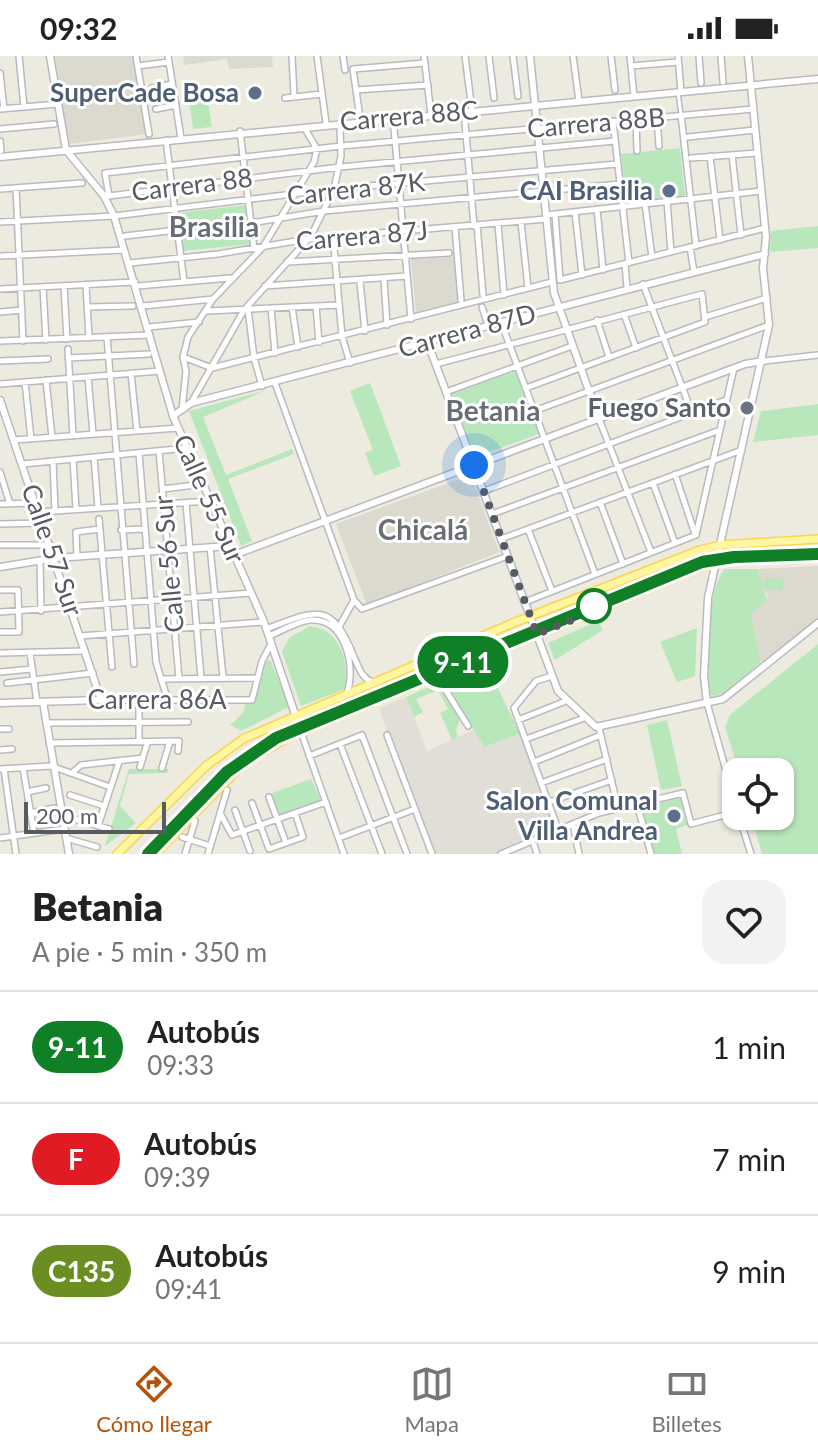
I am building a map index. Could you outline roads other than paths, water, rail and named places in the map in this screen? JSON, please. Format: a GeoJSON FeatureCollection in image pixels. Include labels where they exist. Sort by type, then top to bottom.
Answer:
{"type":"FeatureCollection","features":[{"type":"Feature","properties":{"kind":"main road"},"geometry":{"type":"LineString","coordinates":[[117,854],[218,755],[243,739],[295,715],[531,616],[690,554],[721,545],[818,539]]}},
{"type":"Feature","properties":{"kind":"main road"},"geometry":{"type":"LineString","coordinates":[[155,854],[242,765],[274,744],[716,562],[818,557]]}},
{"type":"Feature","properties":{"kind":"street"},"geometry":{"type":"LineString","coordinates":[[19,56],[24,107]]}},
{"type":"Feature","properties":{"kind":"street"},"geometry":{"type":"LineString","coordinates":[[50,56],[66,150]]}},
{"type":"Feature","properties":{"kind":"street"},"geometry":{"type":"LineString","coordinates":[[136,56],[149,134]]}},
{"type":"Feature","properties":{"kind":"street"},"geometry":{"type":"LineString","coordinates":[[292,56],[294,96]]}},
{"type":"Feature","properties":{"kind":"street"},"geometry":{"type":"LineString","coordinates":[[317,56],[326,123]]}},
{"type":"Feature","properties":{"kind":"street"},"geometry":{"type":"LineString","coordinates":[[343,56],[345,70]]}},
{"type":"Feature","properties":{"kind":"street"},"geometry":{"type":"LineString","coordinates":[[465,56],[466,135],[483,295]]}},
{"type":"Feature","properties":{"kind":"street"},"geometry":{"type":"LineString","coordinates":[[489,56],[494,98]]}},
{"type":"Feature","properties":{"kind":"street"},"geometry":{"type":"LineString","coordinates":[[513,56],[518,96]]}},
{"type":"Feature","properties":{"kind":"street"},"geometry":{"type":"LineString","coordinates":[[530,56],[546,217],[556,281]]}},
{"type":"Feature","properties":{"kind":"street"},"geometry":{"type":"LineString","coordinates":[[573,56],[579,101]]}},
{"type":"Feature","properties":{"kind":"street"},"geometry":{"type":"LineString","coordinates":[[611,56],[615,90]]}},
{"type":"Feature","properties":{"kind":"street"},"geometry":{"type":"LineString","coordinates":[[630,56],[634,96]]}},
{"type":"Feature","properties":{"kind":"street"},"geometry":{"type":"LineString","coordinates":[[699,56],[701,83]]}},
{"type":"Feature","properties":{"kind":"street"},"geometry":{"type":"LineString","coordinates":[[721,56],[723,82]]}},
{"type":"Feature","properties":{"kind":"street"},"geometry":{"type":"LineString","coordinates":[[722,758],[707,703],[706,617],[716,562],[764,361],[769,325],[765,228],[748,56]]}},
{"type":"Feature","properties":{"kind":"street"},"geometry":{"type":"LineString","coordinates":[[138,66],[169,59],[181,138]]}},
{"type":"Feature","properties":{"kind":"street"},"geometry":{"type":"LineString","coordinates":[[359,111],[353,69],[424,59],[431,114]]}},
{"type":"Feature","properties":{"kind":"street"},"geometry":{"type":"LineString","coordinates":[[631,66],[678,59],[694,272]]}},
{"type":"Feature","properties":{"kind":"street"},"geometry":{"type":"LineString","coordinates":[[0,73],[2,109],[58,104]]}},
{"type":"Feature","properties":{"kind":"street","name":"Carrera 88C"},"geometry":{"type":"LineString","coordinates":[[0,154],[818,79]]}},
{"type":"Feature","properties":{"kind":"street"},"geometry":{"type":"LineString","coordinates":[[152,88],[172,84]]}},
{"type":"Feature","properties":{"kind":"street"},"geometry":{"type":"LineString","coordinates":[[356,90],[428,85]]}},
{"type":"Feature","properties":{"kind":"street"},"geometry":{"type":"LineString","coordinates":[[285,98],[322,94]]}},
{"type":"Feature","properties":{"kind":"street"},"geometry":{"type":"LineString","coordinates":[[156,109],[176,105]]}},
{"type":"Feature","properties":{"kind":"street","name":"Carrera 88B"},"geometry":{"type":"LineString","coordinates":[[106,196],[105,173],[341,146],[753,109]]}},
{"type":"Feature","properties":{"kind":"street"},"geometry":{"type":"LineString","coordinates":[[393,117],[411,319]]}},
{"type":"Feature","properties":{"kind":"street"},"geometry":{"type":"LineString","coordinates":[[657,118],[659,146]]}},
{"type":"Feature","properties":{"kind":"street"},"geometry":{"type":"LineString","coordinates":[[636,119],[637,151]]}},
{"type":"Feature","properties":{"kind":"street"},"geometry":{"type":"LineString","coordinates":[[613,121],[627,288]]}},
{"type":"Feature","properties":{"kind":"street"},"geometry":{"type":"LineString","coordinates":[[0,129],[54,124]]}},
{"type":"Feature","properties":{"kind":"street"},"geometry":{"type":"LineString","coordinates":[[191,403],[246,310],[308,239],[324,211],[340,167],[340,127]]}},
{"type":"Feature","properties":{"kind":"street"},"geometry":{"type":"LineString","coordinates":[[182,409],[186,371],[183,357],[188,337],[213,299],[263,247],[309,171],[317,149],[305,129]]}},
{"type":"Feature","properties":{"kind":"street"},"geometry":{"type":"LineString","coordinates":[[688,137],[755,130]]}},
{"type":"Feature","properties":{"kind":"street"},"geometry":{"type":"LineString","coordinates":[[240,131],[254,249]]}},
{"type":"Feature","properties":{"kind":"street"},"geometry":{"type":"LineString","coordinates":[[166,139],[184,282]]}},
{"type":"Feature","properties":{"kind":"street"},"geometry":{"type":"LineString","coordinates":[[0,141],[0,154]]}},
{"type":"Feature","properties":{"kind":"street","name":"Carrera 88"},"geometry":{"type":"LineString","coordinates":[[106,196],[340,167],[615,141]]}},
{"type":"Feature","properties":{"kind":"street","name":"Calle 55 Sur"},"geometry":{"type":"LineString","coordinates":[[66,150],[106,196],[114,216],[173,416],[268,632],[344,854]]}},
{"type":"Feature","properties":{"kind":"street"},"geometry":{"type":"LineString","coordinates":[[691,158],[757,153]]}},
{"type":"Feature","properties":{"kind":"street"},"geometry":{"type":"LineString","coordinates":[[732,155],[741,235]]}},
{"type":"Feature","properties":{"kind":"street"},"geometry":{"type":"LineString","coordinates":[[710,156],[720,240]]}},
{"type":"Feature","properties":{"kind":"street","name":"Carrera 87K"},"geometry":{"type":"LineString","coordinates":[[0,222],[114,216],[334,189],[617,164]]}},
{"type":"Feature","properties":{"kind":"street"},"geometry":{"type":"LineString","coordinates":[[0,189],[82,183]]}},
{"type":"Feature","properties":{"kind":"street"},"geometry":{"type":"LineString","coordinates":[[251,223],[324,211],[620,184]]}},
{"type":"Feature","properties":{"kind":"street"},"geometry":{"type":"LineString","coordinates":[[16,188],[23,341]]}},
{"type":"Feature","properties":{"kind":"street","name":"Carrera 87J"},"geometry":{"type":"LineString","coordinates":[[130,263],[254,249],[308,239],[521,222],[555,214],[761,191]]}},
{"type":"Feature","properties":{"kind":"street"},"geometry":{"type":"LineString","coordinates":[[667,201],[671,252]]}},
{"type":"Feature","properties":{"kind":"street"},"geometry":{"type":"LineString","coordinates":[[645,204],[652,257]]}},
{"type":"Feature","properties":{"kind":"street"},"geometry":{"type":"LineString","coordinates":[[597,209],[603,270]]}},
{"type":"Feature","properties":{"kind":"street"},"geometry":{"type":"LineString","coordinates":[[575,212],[582,275]]}},
{"type":"Feature","properties":{"kind":"street"},"geometry":{"type":"LineString","coordinates":[[555,214],[558,306],[651,552]]}},
{"type":"Feature","properties":{"kind":"street"},"geometry":{"type":"LineString","coordinates":[[521,222],[528,289]]}},
{"type":"Feature","properties":{"kind":"street"},"geometry":{"type":"LineString","coordinates":[[498,224],[504,295]]}},
{"type":"Feature","properties":{"kind":"street"},"geometry":{"type":"LineString","coordinates":[[455,227],[461,300]]}},
{"type":"Feature","properties":{"kind":"street"},"geometry":{"type":"LineString","coordinates":[[183,357],[212,368],[765,228]]}},
{"type":"Feature","properties":{"kind":"street"},"geometry":{"type":"LineString","coordinates":[[125,236],[177,230]]}},
{"type":"Feature","properties":{"kind":"street"},"geometry":{"type":"LineString","coordinates":[[333,237],[342,336],[350,363]]}},
{"type":"Feature","properties":{"kind":"street"},"geometry":{"type":"LineString","coordinates":[[0,256],[125,250]]}},
{"type":"Feature","properties":{"kind":"street"},"geometry":{"type":"LineString","coordinates":[[287,262],[449,253]]}},
{"type":"Feature","properties":{"kind":"street","name":"Carrera 87D"},"geometry":{"type":"LineString","coordinates":[[173,416],[191,403],[765,254]]}},
{"type":"Feature","properties":{"kind":"street"},"geometry":{"type":"LineString","coordinates":[[264,287],[407,276]]}},
{"type":"Feature","properties":{"kind":"street"},"geometry":{"type":"LineString","coordinates":[[0,289],[231,278]]}},
{"type":"Feature","properties":{"kind":"street"},"geometry":{"type":"LineString","coordinates":[[384,280],[387,325]]}},
{"type":"Feature","properties":{"kind":"street"},"geometry":{"type":"LineString","coordinates":[[360,282],[365,331]]}},
{"type":"Feature","properties":{"kind":"street"},"geometry":{"type":"LineString","coordinates":[[643,284],[692,413]]}},
{"type":"Feature","properties":{"kind":"street"},"geometry":{"type":"LineString","coordinates":[[86,285],[89,338]]}},
{"type":"Feature","properties":{"kind":"street"},"geometry":{"type":"LineString","coordinates":[[64,286],[67,339]]}},
{"type":"Feature","properties":{"kind":"street"},"geometry":{"type":"LineString","coordinates":[[43,287],[46,340]]}},
{"type":"Feature","properties":{"kind":"street"},"geometry":{"type":"LineString","coordinates":[[436,364],[702,294],[705,319]]}},
{"type":"Feature","properties":{"kind":"street"},"geometry":{"type":"LineString","coordinates":[[526,388],[767,298]]}},
{"type":"Feature","properties":{"kind":"street"},"geometry":{"type":"LineString","coordinates":[[143,306],[213,299]]}},
{"type":"Feature","properties":{"kind":"street"},"geometry":{"type":"LineString","coordinates":[[206,311],[339,305]]}},
{"type":"Feature","properties":{"kind":"street"},"geometry":{"type":"LineString","coordinates":[[87,307],[133,306]]}},
{"type":"Feature","properties":{"kind":"street"},"geometry":{"type":"LineString","coordinates":[[316,306],[319,342]]}},
{"type":"Feature","properties":{"kind":"street"},"geometry":{"type":"LineString","coordinates":[[292,307],[298,347]]}},
{"type":"Feature","properties":{"kind":"street"},"geometry":{"type":"LineString","coordinates":[[482,307],[488,325]]}},
{"type":"Feature","properties":{"kind":"street"},"geometry":{"type":"LineString","coordinates":[[271,308],[275,353]]}},
{"type":"Feature","properties":{"kind":"street"},"geometry":{"type":"LineString","coordinates":[[0,312],[22,310]]}},
{"type":"Feature","properties":{"kind":"street"},"geometry":{"type":"LineString","coordinates":[[246,310],[262,386]]}},
{"type":"Feature","properties":{"kind":"street"},"geometry":{"type":"LineString","coordinates":[[624,314],[636,348]]}},
{"type":"Feature","properties":{"kind":"street"},"geometry":{"type":"LineString","coordinates":[[597,320],[609,357]]}},
{"type":"Feature","properties":{"kind":"street"},"geometry":{"type":"LineString","coordinates":[[501,321],[595,574]]}},
{"type":"Feature","properties":{"kind":"street"},"geometry":{"type":"LineString","coordinates":[[149,327],[199,322]]}},
{"type":"Feature","properties":{"kind":"street"},"geometry":{"type":"LineString","coordinates":[[534,411],[769,325]]}},
{"type":"Feature","properties":{"kind":"street"},"geometry":{"type":"LineString","coordinates":[[0,342],[151,335]]}},
{"type":"Feature","properties":{"kind":"street"},"geometry":{"type":"LineString","coordinates":[[107,337],[122,553],[134,664]]}},
{"type":"Feature","properties":{"kind":"street"},"geometry":{"type":"LineString","coordinates":[[427,341],[552,676],[563,698],[600,732],[618,808]]}},
{"type":"Feature","properties":{"kind":"street"},"geometry":{"type":"LineString","coordinates":[[446,392],[572,346]]}},
{"type":"Feature","properties":{"kind":"street"},"geometry":{"type":"LineString","coordinates":[[68,349],[73,436]]}},
{"type":"Feature","properties":{"kind":"street"},"geometry":{"type":"LineString","coordinates":[[68,358],[149,354]]}},
{"type":"Feature","properties":{"kind":"street"},"geometry":{"type":"LineString","coordinates":[[234,555],[734,368],[818,355]]}},
{"type":"Feature","properties":{"kind":"street"},"geometry":{"type":"LineString","coordinates":[[0,361],[48,359]]}},
{"type":"Feature","properties":{"kind":"street"},"geometry":{"type":"LineString","coordinates":[[696,535],[734,368]]}},
{"type":"Feature","properties":{"kind":"street"},"geometry":{"type":"LineString","coordinates":[[0,384],[160,371]]}},
{"type":"Feature","properties":{"kind":"street"},"geometry":{"type":"LineString","coordinates":[[131,373],[137,431]]}},
{"type":"Feature","properties":{"kind":"street"},"geometry":{"type":"LineString","coordinates":[[88,377],[93,434]]}},
{"type":"Feature","properties":{"kind":"street"},"geometry":{"type":"LineString","coordinates":[[46,380],[52,437]]}},
{"type":"Feature","properties":{"kind":"street"},"geometry":{"type":"LineString","coordinates":[[25,382],[31,439]]}},
{"type":"Feature","properties":{"kind":"street"},"geometry":{"type":"LineString","coordinates":[[275,383],[354,600],[362,609],[368,610],[508,556]]}},
{"type":"Feature","properties":{"kind":"street","name":"Calle 57 Sur"},"geometry":{"type":"LineString","coordinates":[[0,400],[101,700]]}},
{"type":"Feature","properties":{"kind":"street"},"geometry":{"type":"LineString","coordinates":[[484,491],[726,400]]}},
{"type":"Feature","properties":{"kind":"street"},"geometry":{"type":"LineString","coordinates":[[0,429],[8,423]]}},
{"type":"Feature","properties":{"kind":"street"},"geometry":{"type":"LineString","coordinates":[[14,440],[178,428]]}},
{"type":"Feature","properties":{"kind":"street"},"geometry":{"type":"LineString","coordinates":[[492,514],[720,430]]}},
{"type":"Feature","properties":{"kind":"street"},"geometry":{"type":"LineString","coordinates":[[23,464],[187,448]]}},
{"type":"Feature","properties":{"kind":"street"},"geometry":{"type":"LineString","coordinates":[[501,539],[743,449]]}},
{"type":"Feature","properties":{"kind":"street","name":"Calle 56 Sur"},"geometry":{"type":"LineString","coordinates":[[159,451],[179,678]]}},
{"type":"Feature","properties":{"kind":"street"},"geometry":{"type":"LineString","coordinates":[[139,453],[149,601],[161,679],[168,701]]}},
{"type":"Feature","properties":{"kind":"street"},"geometry":{"type":"LineString","coordinates":[[94,457],[98,508]]}},
{"type":"Feature","properties":{"kind":"street"},"geometry":{"type":"LineString","coordinates":[[73,459],[76,509]]}},
{"type":"Feature","properties":{"kind":"street"},"geometry":{"type":"LineString","coordinates":[[53,461],[55,511]]}},
{"type":"Feature","properties":{"kind":"street"},"geometry":{"type":"LineString","coordinates":[[0,472],[10,504]]}},
{"type":"Feature","properties":{"kind":"street"},"geometry":{"type":"LineString","coordinates":[[675,474],[696,535]]}},
{"type":"Feature","properties":{"kind":"street"},"geometry":{"type":"LineString","coordinates":[[653,483],[675,543]]}},
{"type":"Feature","properties":{"kind":"street"},"geometry":{"type":"LineString","coordinates":[[163,489],[203,484]]}},
{"type":"Feature","properties":{"kind":"street"},"geometry":{"type":"LineString","coordinates":[[39,512],[210,501]]}},
{"type":"Feature","properties":{"kind":"street"},"geometry":{"type":"LineString","coordinates":[[600,502],[623,564]]}},
{"type":"Feature","properties":{"kind":"street"},"geometry":{"type":"LineString","coordinates":[[0,504],[36,503]]}},
{"type":"Feature","properties":{"kind":"street"},"geometry":{"type":"LineString","coordinates":[[186,503],[201,678]]}},
{"type":"Feature","properties":{"kind":"street"},"geometry":{"type":"LineString","coordinates":[[99,519],[104,605],[112,667]]}},
{"type":"Feature","properties":{"kind":"street"},"geometry":{"type":"LineString","coordinates":[[0,524],[43,523]]}},
{"type":"Feature","properties":{"kind":"street"},"geometry":{"type":"LineString","coordinates":[[77,557],[76,532],[100,529]]}},
{"type":"Feature","properties":{"kind":"street"},"geometry":{"type":"LineString","coordinates":[[121,530],[143,529]]}},
{"type":"Feature","properties":{"kind":"street"},"geometry":{"type":"LineString","coordinates":[[528,529],[552,592]]}},
{"type":"Feature","properties":{"kind":"street"},"geometry":{"type":"LineString","coordinates":[[525,602],[696,535]]}},
{"type":"Feature","properties":{"kind":"street"},"geometry":{"type":"LineString","coordinates":[[0,545],[51,545]]}},
{"type":"Feature","properties":{"kind":"street"},"geometry":{"type":"LineString","coordinates":[[0,567],[55,558],[230,546]]}},
{"type":"Feature","properties":{"kind":"street"},"geometry":{"type":"LineString","coordinates":[[210,547],[223,677]]}},
{"type":"Feature","properties":{"kind":"street"},"geometry":{"type":"LineString","coordinates":[[40,562],[41,611]]}},
{"type":"Feature","properties":{"kind":"street"},"geometry":{"type":"LineString","coordinates":[[0,590],[18,590],[19,632],[0,632]]}},
{"type":"Feature","properties":{"kind":"street"},"geometry":{"type":"LineString","coordinates":[[0,612],[251,593]]}},
{"type":"Feature","properties":{"kind":"street"},"geometry":{"type":"LineString","coordinates":[[339,634],[340,625],[354,600]]}},
{"type":"Feature","properties":{"kind":"street"},"geometry":{"type":"LineString","coordinates":[[268,632],[314,614],[327,616],[340,625],[362,675],[372,682]]}},
{"type":"Feature","properties":{"kind":"street"},"geometry":{"type":"LineString","coordinates":[[80,636],[218,625],[268,632],[315,620],[331,626],[339,634],[352,670],[347,693]]}},
{"type":"Feature","properties":{"kind":"street"},"geometry":{"type":"LineString","coordinates":[[534,762],[600,732],[707,703],[734,692],[818,623]]}},
{"type":"Feature","properties":{"kind":"street","name":"Carrera 86A"},"geometry":{"type":"LineString","coordinates":[[0,703],[252,700],[268,632]]}},
{"type":"Feature","properties":{"kind":"street"},"geometry":{"type":"LineString","coordinates":[[0,653],[85,651]]}},
{"type":"Feature","properties":{"kind":"street"},"geometry":{"type":"LineString","coordinates":[[30,653],[69,854]]}},
{"type":"Feature","properties":{"kind":"street"},"geometry":{"type":"LineString","coordinates":[[0,672],[32,669]]}},
{"type":"Feature","properties":{"kind":"street"},"geometry":{"type":"LineString","coordinates":[[7,683],[93,673]]}},
{"type":"Feature","properties":{"kind":"street"},"geometry":{"type":"LineString","coordinates":[[437,676],[468,726]]}},
{"type":"Feature","properties":{"kind":"street"},"geometry":{"type":"LineString","coordinates":[[552,676],[536,681],[514,708],[558,829]]}},
{"type":"Feature","properties":{"kind":"street"},"geometry":{"type":"LineString","coordinates":[[161,679],[258,678]]}},
{"type":"Feature","properties":{"kind":"street"},"geometry":{"type":"LineString","coordinates":[[518,720],[563,698]]}},
{"type":"Feature","properties":{"kind":"street"},"geometry":{"type":"LineString","coordinates":[[139,701],[139,741]]}},
{"type":"Feature","properties":{"kind":"street"},"geometry":{"type":"LineString","coordinates":[[526,739],[584,718]]}},
{"type":"Feature","properties":{"kind":"street"},"geometry":{"type":"LineString","coordinates":[[46,723],[188,722]]}},
{"type":"Feature","properties":{"kind":"street"},"geometry":{"type":"LineString","coordinates":[[0,729],[9,729]]}},
{"type":"Feature","properties":{"kind":"street"},"geometry":{"type":"LineString","coordinates":[[309,756],[362,735],[407,854]]}},
{"type":"Feature","properties":{"kind":"street"},"geometry":{"type":"LineString","coordinates":[[387,735],[432,854]]}},
{"type":"Feature","properties":{"kind":"street"},"geometry":{"type":"LineString","coordinates":[[48,743],[170,741],[180,742],[178,751]]}},
{"type":"Feature","properties":{"kind":"street"},"geometry":{"type":"LineString","coordinates":[[162,768],[170,741]]}},
{"type":"Feature","properties":{"kind":"street"},"geometry":{"type":"LineString","coordinates":[[140,767],[147,744]]}},
{"type":"Feature","properties":{"kind":"street"},"geometry":{"type":"LineString","coordinates":[[340,744],[382,854]]}},
{"type":"Feature","properties":{"kind":"street"},"geometry":{"type":"LineString","coordinates":[[0,750],[12,749]]}},
{"type":"Feature","properties":{"kind":"street"},"geometry":{"type":"LineString","coordinates":[[72,773],[81,765],[143,758]]}},
{"type":"Feature","properties":{"kind":"street"},"geometry":{"type":"LineString","coordinates":[[541,783],[607,759]]}},
{"type":"Feature","properties":{"kind":"street"},"geometry":{"type":"LineString","coordinates":[[98,826],[119,762]]}},
{"type":"Feature","properties":{"kind":"street"},"geometry":{"type":"LineString","coordinates":[[16,854],[2,769],[51,766],[110,787]]}},
{"type":"Feature","properties":{"kind":"street"},"geometry":{"type":"LineString","coordinates":[[23,768],[34,833]]}},
{"type":"Feature","properties":{"kind":"street"},"geometry":{"type":"LineString","coordinates":[[549,802],[612,780]]}},
{"type":"Feature","properties":{"kind":"street"},"geometry":{"type":"LineString","coordinates":[[27,792],[46,788]]}},
{"type":"Feature","properties":{"kind":"street"},"geometry":{"type":"LineString","coordinates":[[208,854],[227,790]]}},
{"type":"Feature","properties":{"kind":"street"},"geometry":{"type":"LineString","coordinates":[[501,854],[572,823],[618,808],[683,793],[691,824],[722,815]]}},
{"type":"Feature","properties":{"kind":"street"},"geometry":{"type":"LineString","coordinates":[[70,795],[104,806]]}},
{"type":"Feature","properties":{"kind":"street"},"geometry":{"type":"LineString","coordinates":[[269,797],[286,843]]}},
{"type":"Feature","properties":{"kind":"street"},"geometry":{"type":"LineString","coordinates":[[220,813],[232,835],[326,802]]}},
{"type":"Feature","properties":{"kind":"street"},"geometry":{"type":"LineString","coordinates":[[252,803],[269,849],[303,837],[295,813]]}},
{"type":"Feature","properties":{"kind":"street"},"geometry":{"type":"LineString","coordinates":[[637,804],[651,854]]}},
{"type":"Feature","properties":{"kind":"street"},"geometry":{"type":"LineString","coordinates":[[30,813],[54,808]]}},
{"type":"Feature","properties":{"kind":"street"},"geometry":{"type":"LineString","coordinates":[[339,838],[415,809]]}},
{"type":"Feature","properties":{"kind":"street"},"geometry":{"type":"LineString","coordinates":[[235,810],[250,851]]}},
{"type":"Feature","properties":{"kind":"street"},"geometry":{"type":"LineString","coordinates":[[61,815],[109,829]]}},
{"type":"Feature","properties":{"kind":"street"},"geometry":{"type":"LineString","coordinates":[[185,854],[195,821]]}},
{"type":"Feature","properties":{"kind":"street"},"geometry":{"type":"LineString","coordinates":[[572,823],[579,854]]}},
{"type":"Feature","properties":{"kind":"street"},"geometry":{"type":"LineString","coordinates":[[0,838],[64,829]]}},
{"type":"Feature","properties":{"kind":"street"},"geometry":{"type":"LineString","coordinates":[[743,830],[751,854]]}},
{"type":"Feature","properties":{"kind":"street"},"geometry":{"type":"LineString","coordinates":[[65,837],[97,847]]}},
{"type":"Feature","properties":{"kind":"street"},"geometry":{"type":"LineString","coordinates":[[182,837],[210,846]]}},
{"type":"Feature","properties":{"kind":"street"},"geometry":{"type":"LineString","coordinates":[[533,841],[537,854]]}},
{"type":"Feature","properties":{"kind":"place","name":"SuperCade Bosa"},"geometry":{"type":"Point","coordinates":[255,93]}},
{"type":"Feature","properties":{"kind":"place","name":"CAI Brasilia"},"geometry":{"type":"Point","coordinates":[669,191]}},
{"type":"Feature","properties":{"kind":"place","name":"Fuego Santo"},"geometry":{"type":"Point","coordinates":[747,408]}},
{"type":"Feature","properties":{"kind":"place","name":"Salon Comunal Villa Andrea"},"geometry":{"type":"Point","coordinates":[674,816]}},
{"type":"Feature","properties":{"kind":"district","name":"Brasilia"},"geometry":{"type":"Point","coordinates":[214,227]}},
{"type":"Feature","properties":{"kind":"district","name":"Betania"},"geometry":{"type":"Point","coordinates":[493,411]}},
{"type":"Feature","properties":{"kind":"district","name":"Chicalá"},"geometry":{"type":"Point","coordinates":[423,530]}}]}
